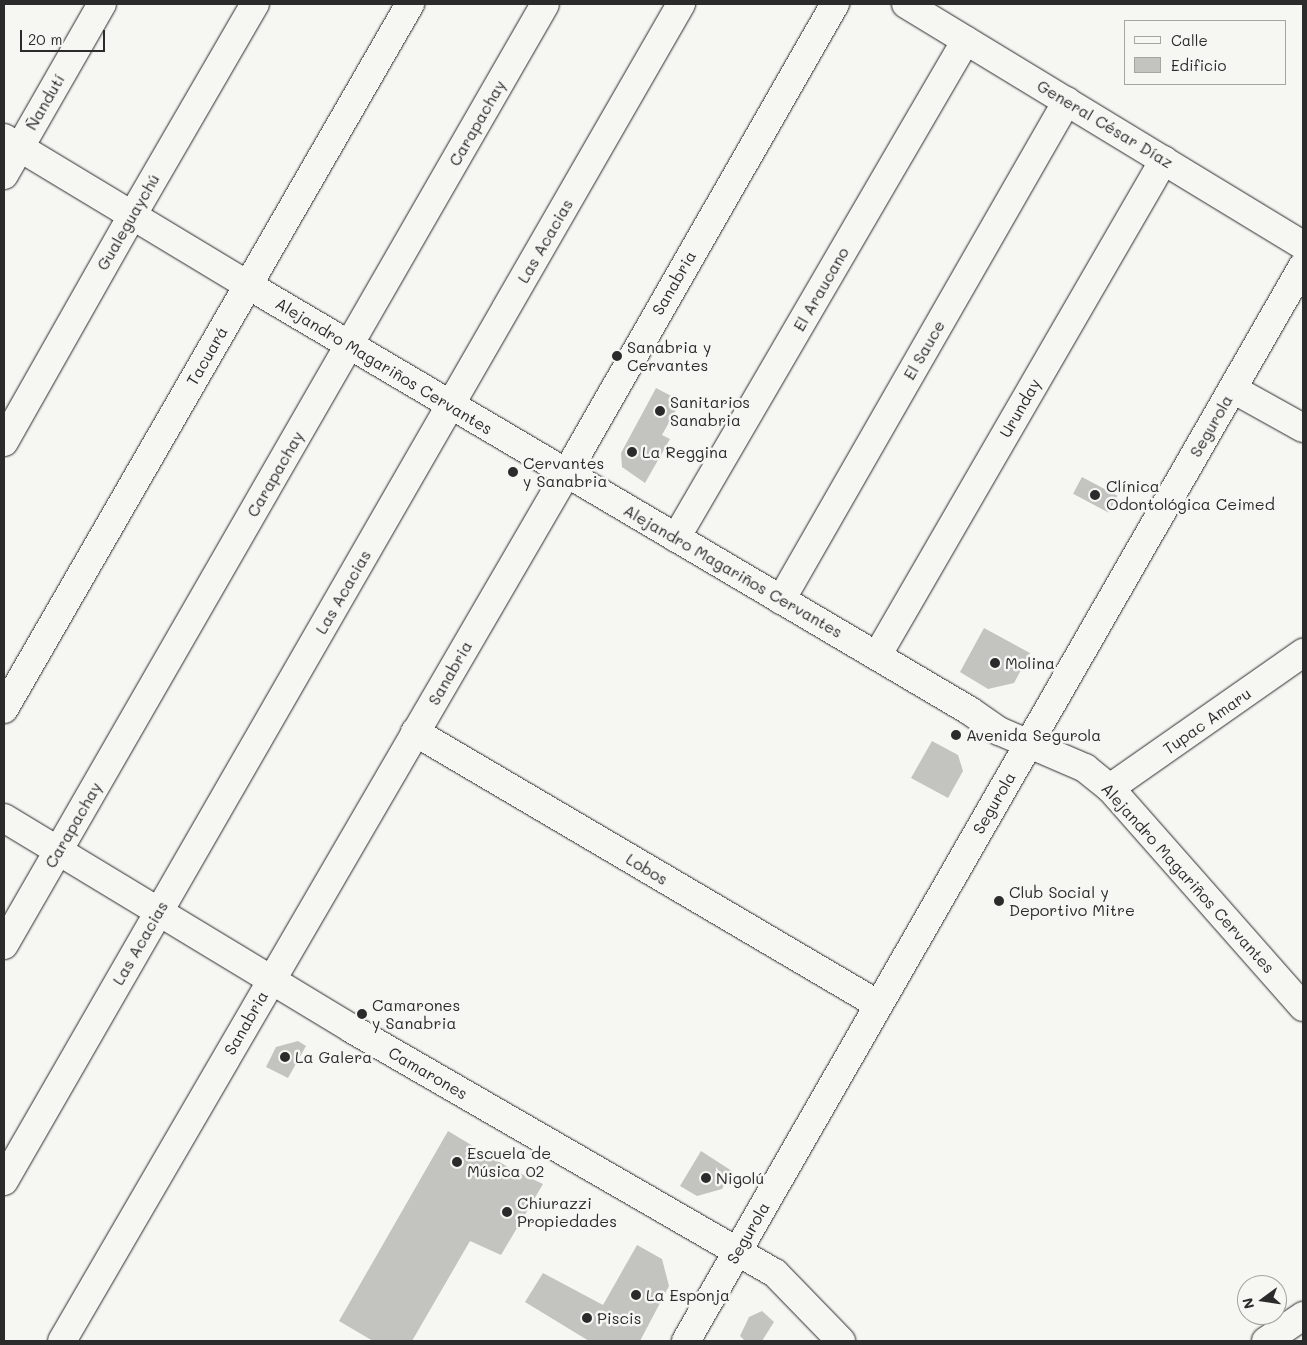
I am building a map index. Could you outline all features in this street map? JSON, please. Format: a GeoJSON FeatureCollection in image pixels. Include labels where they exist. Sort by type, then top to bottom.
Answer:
{"type":"FeatureCollection","features":[{"type":"Feature","properties":{"kind":"street","name":"Ñandutí"},"geometry":{"type":"LineString","coordinates":[[4,174],[12,143],[102,4]]}},
{"type":"Feature","properties":{"kind":"street","name":"Gualeguaychú"},"geometry":{"type":"LineString","coordinates":[[4,442],[255,4]]}},
{"type":"Feature","properties":{"kind":"street","name":"Tacuará"},"geometry":{"type":"LineString","coordinates":[[4,709],[410,4]]}},
{"type":"Feature","properties":{"kind":"street","name":"Carapachay"},"geometry":{"type":"LineString","coordinates":[[4,945],[545,4]]}},
{"type":"Feature","properties":{"kind":"street","name":"Las Acacias"},"geometry":{"type":"LineString","coordinates":[[4,1181],[681,4]]}},
{"type":"Feature","properties":{"kind":"street","name":"Sanabria"},"geometry":{"type":"LineString","coordinates":[[62,1341],[566,474],[835,4]]}},
{"type":"Feature","properties":{"kind":"street","name":"General César Díaz"},"geometry":{"type":"LineString","coordinates":[[906,4],[1303,244]]}},
{"type":"Feature","properties":{"kind":"street","name":"El Araucano"},"geometry":{"type":"LineString","coordinates":[[676,538],[966,40]]}},
{"type":"Feature","properties":{"kind":"street","name":"El Sauce"},"geometry":{"type":"LineString","coordinates":[[782,600],[1067,101]]}},
{"type":"Feature","properties":{"kind":"street","name":"Alejandro Magariños Cervantes"},"geometry":{"type":"LineString","coordinates":[[12,143],[566,474],[877,656],[999,731],[1085,768],[1110,788],[1303,1007]]}},
{"type":"Feature","properties":{"kind":"street","name":"Urunday"},"geometry":{"type":"LineString","coordinates":[[877,656],[1164,160]]}},
{"type":"Feature","properties":{"kind":"street","name":"Segurola"},"geometry":{"type":"LineString","coordinates":[[686,1341],[1303,266]]}},
{"type":"Feature","properties":{"kind":"street"},"geometry":{"type":"LineString","coordinates":[[1233,389],[1303,428]]}},
{"type":"Feature","properties":{"kind":"street","name":"Tupac Amaru"},"geometry":{"type":"LineString","coordinates":[[1110,788],[1303,653]]}},
{"type":"Feature","properties":{"kind":"street","name":"Lobos"},"geometry":{"type":"LineString","coordinates":[[416,732],[879,1005]]}},
{"type":"Feature","properties":{"kind":"street","name":"Camarones"},"geometry":{"type":"LineString","coordinates":[[4,818],[57,852],[271,980],[775,1274],[841,1341]]}},
{"type":"Feature","properties":{"kind":"street"},"geometry":{"type":"LineString","coordinates":[[1266,1341],[1303,1316]]}},
{"type":"Feature","properties":{"kind":"building"},"geometry":{"type":"Polygon","coordinates":[[[656,388],[681,401],[662,435],[670,439],[645,483],[622,467],[621,453],[656,388]]]}},
{"type":"Feature","properties":{"kind":"building","name":"Clínica Odontológica Ceimed"},"geometry":{"type":"Polygon","coordinates":[[[1082,477],[1117,496],[1108,513],[1073,494],[1082,477]]]}},
{"type":"Feature","properties":{"kind":"building","name":"Molina"},"geometry":{"type":"Polygon","coordinates":[[[984,628],[1030,653],[1014,683],[988,689],[960,672],[984,628]]]}},
{"type":"Feature","properties":{"kind":"building"},"geometry":{"type":"Polygon","coordinates":[[[932,741],[958,755],[963,771],[948,798],[911,778],[932,741]]]}},
{"type":"Feature","properties":{"kind":"building","name":"La Galera"},"geometry":{"type":"Polygon","coordinates":[[[298,1041],[306,1046],[288,1078],[266,1067],[276,1047],[298,1041]]]}},
{"type":"Feature","properties":{"kind":"building"},"geometry":{"type":"Polygon","coordinates":[[[448,1131],[513,1170],[543,1184],[501,1255],[470,1241],[412,1341],[373,1341],[339,1321],[448,1131]]]}},
{"type":"Feature","properties":{"kind":"building","name":"Nigolú"},"geometry":{"type":"Polygon","coordinates":[[[701,1151],[732,1171],[722,1189],[697,1196],[680,1186],[701,1151]]]}},
{"type":"Feature","properties":{"kind":"building"},"geometry":{"type":"Polygon","coordinates":[[[637,1245],[662,1259],[669,1286],[640,1341],[589,1341],[525,1302],[543,1273],[603,1305],[637,1245]]]}},
{"type":"Feature","properties":{"kind":"building"},"geometry":{"type":"Polygon","coordinates":[[[762,1311],[774,1322],[762,1341],[745,1341],[740,1336],[749,1317],[762,1311]]]}},
{"type":"Feature","properties":{"kind":"place","name":"Sanabria y Cervantes"},"geometry":{"type":"Point","coordinates":[617,356]}},
{"type":"Feature","properties":{"kind":"place","name":"Sanitarios Sanabria"},"geometry":{"type":"Point","coordinates":[660,411]}},
{"type":"Feature","properties":{"kind":"place","name":"La Reggina"},"geometry":{"type":"Point","coordinates":[632,452]}},
{"type":"Feature","properties":{"kind":"place","name":"Cervantes y Sanabria"},"geometry":{"type":"Point","coordinates":[513,472]}},
{"type":"Feature","properties":{"kind":"place","name":"Clínica Odontológica Ceimed"},"geometry":{"type":"Point","coordinates":[1095,495]}},
{"type":"Feature","properties":{"kind":"place","name":"Molina"},"geometry":{"type":"Point","coordinates":[995,663]}},
{"type":"Feature","properties":{"kind":"place","name":"Avenida Segurola"},"geometry":{"type":"Point","coordinates":[956,735]}},
{"type":"Feature","properties":{"kind":"place","name":"Club Social y Deportivo Mitre"},"geometry":{"type":"Point","coordinates":[999,901]}},
{"type":"Feature","properties":{"kind":"place","name":"Camarones y Sanabria"},"geometry":{"type":"Point","coordinates":[362,1014]}},
{"type":"Feature","properties":{"kind":"place","name":"La Galera"},"geometry":{"type":"Point","coordinates":[285,1057]}},
{"type":"Feature","properties":{"kind":"place","name":"Escuela de Música 02"},"geometry":{"type":"Point","coordinates":[457,1162]}},
{"type":"Feature","properties":{"kind":"place","name":"Nigolú"},"geometry":{"type":"Point","coordinates":[706,1178]}},
{"type":"Feature","properties":{"kind":"place","name":"Chiurazzi Propiedades"},"geometry":{"type":"Point","coordinates":[507,1212]}},
{"type":"Feature","properties":{"kind":"place","name":"La Esponja"},"geometry":{"type":"Point","coordinates":[636,1295]}},
{"type":"Feature","properties":{"kind":"place","name":"Piscis"},"geometry":{"type":"Point","coordinates":[587,1318]}}]}
